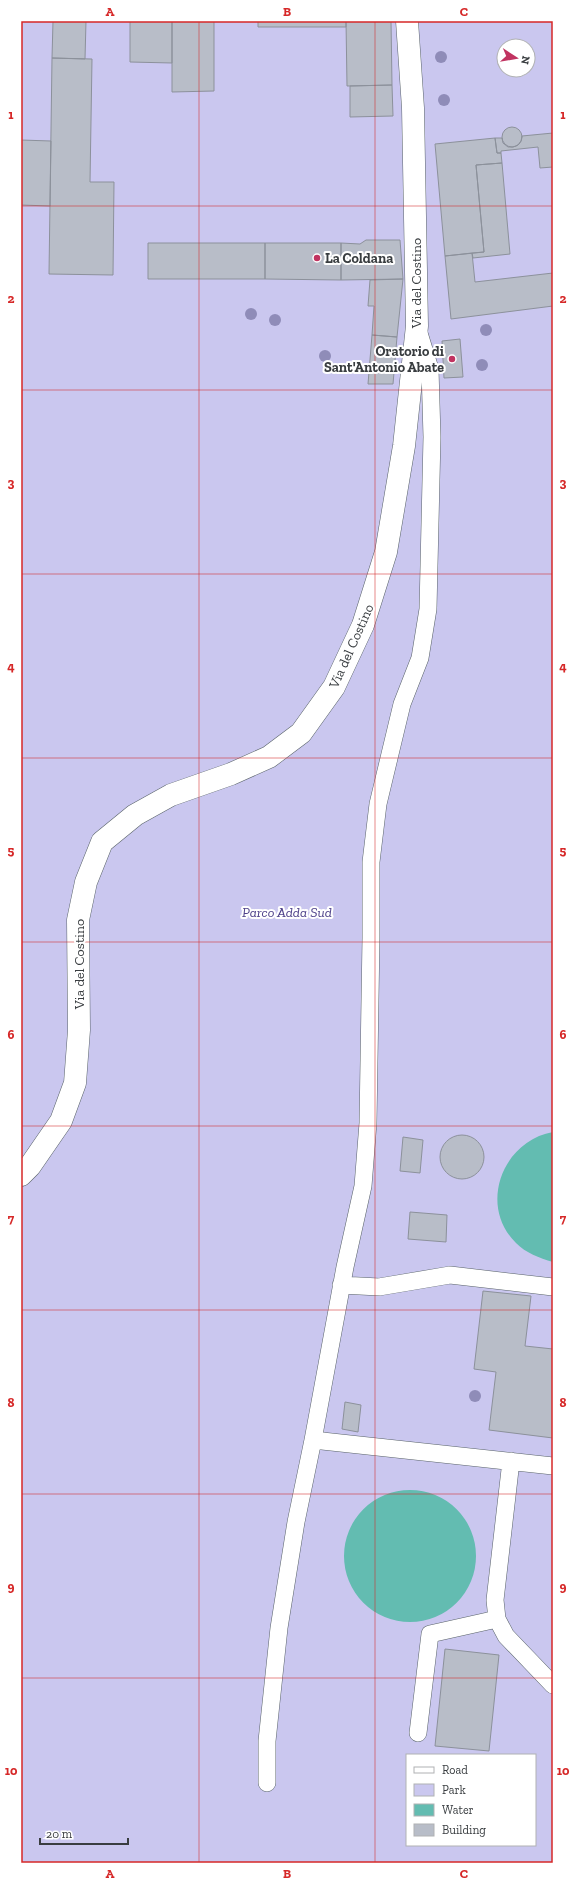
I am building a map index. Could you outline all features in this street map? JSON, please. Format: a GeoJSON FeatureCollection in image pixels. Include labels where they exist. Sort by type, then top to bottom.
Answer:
{"type":"FeatureCollection","features":[{"type":"Feature","properties":{"kind":"street","name":"Via del Costino"},"geometry":{"type":"LineString","coordinates":[[21,1175],[30,1166],[61,1120],[75,1083],[80,1030],[78,920],[86,882],[102,842],[134,816],[171,795],[230,774],[269,757],[301,733],[334,688],[360,632],[386,552],[404,446],[417,326],[413,108],[407,21]]}},
{"type":"Feature","properties":{"kind":"lane"},"geometry":{"type":"LineString","coordinates":[[267,1783],[267,1741],[280,1628],[296,1522],[314,1440],[341,1285],[363,1186],[368,1124],[371,938],[370,862],[378,804],[402,704],[420,658],[428,609],[432,437],[430,368],[417,326]]}},
{"type":"Feature","properties":{"kind":"lane"},"geometry":{"type":"LineString","coordinates":[[341,1285],[380,1287],[450,1275],[553,1286]]}},
{"type":"Feature","properties":{"kind":"lane"},"geometry":{"type":"LineString","coordinates":[[314,1440],[553,1466]]}},
{"type":"Feature","properties":{"kind":"lane"},"geometry":{"type":"LineString","coordinates":[[511,1462],[495,1600],[497,1619],[506,1636],[553,1685]]}},
{"type":"Feature","properties":{"kind":"lane"},"geometry":{"type":"LineString","coordinates":[[418,1733],[430,1634],[497,1619]]}},
{"type":"Feature","properties":{"kind":"green space","name":"Parco Adda Sud"},"geometry":{"type":"Polygon","coordinates":[[[21,21],[553,21],[553,1863],[21,1863],[21,21]]]}},
{"type":"Feature","properties":{"kind":"water"},"geometry":{"type":"Polygon","coordinates":[[[553,1132],[553,1262],[533,1255],[516,1243],[505,1228],[499,1211],[498,1194],[501,1177],[509,1161],[520,1148],[535,1138],[553,1132]]]}},
{"type":"Feature","properties":{"kind":"water"},"geometry":{"type":"Polygon","coordinates":[[[416,1490],[435,1495],[447,1501],[457,1509],[465,1519],[471,1531],[475,1543],[475,1569],[471,1581],[465,1593],[457,1603],[447,1611],[435,1617],[423,1621],[404,1622],[385,1617],[373,1611],[363,1603],[355,1593],[349,1581],[345,1569],[344,1550],[349,1531],[355,1519],[363,1509],[373,1501],[385,1495],[397,1491],[416,1490]]]}},
{"type":"Feature","properties":{"kind":"building"},"geometry":{"type":"Polygon","coordinates":[[[53,21],[86,21],[85,59],[52,58],[53,21]]]}},
{"type":"Feature","properties":{"kind":"building"},"geometry":{"type":"Polygon","coordinates":[[[130,21],[172,21],[172,63],[130,62],[130,21]]]}},
{"type":"Feature","properties":{"kind":"building"},"geometry":{"type":"Polygon","coordinates":[[[172,21],[214,21],[214,91],[172,92],[172,21]]]}},
{"type":"Feature","properties":{"kind":"building"},"geometry":{"type":"Polygon","coordinates":[[[258,21],[346,21],[346,27],[258,27],[258,21]]]}},
{"type":"Feature","properties":{"kind":"building"},"geometry":{"type":"Polygon","coordinates":[[[346,21],[391,21],[392,85],[347,86],[346,21]]]}},
{"type":"Feature","properties":{"kind":"building"},"geometry":{"type":"Polygon","coordinates":[[[52,58],[92,59],[90,182],[114,182],[113,275],[49,274],[52,58]]]}},
{"type":"Feature","properties":{"kind":"building"},"geometry":{"type":"Polygon","coordinates":[[[392,85],[393,116],[350,117],[350,86],[392,85]]]}},
{"type":"Feature","properties":{"kind":"building"},"geometry":{"type":"Polygon","coordinates":[[[512,127],[519,130],[522,137],[519,144],[512,147],[505,144],[502,137],[505,130],[512,127]]]}},
{"type":"Feature","properties":{"kind":"building"},"geometry":{"type":"Polygon","coordinates":[[[553,133],[553,167],[540,168],[538,147],[501,151],[501,153],[497,153],[495,138],[502,138],[503,143],[508,147],[513,147],[518,145],[522,136],[553,133]]]}},
{"type":"Feature","properties":{"kind":"building"},"geometry":{"type":"Polygon","coordinates":[[[495,138],[497,153],[501,153],[502,163],[476,165],[484,252],[445,256],[435,144],[495,138]]]}},
{"type":"Feature","properties":{"kind":"building"},"geometry":{"type":"Polygon","coordinates":[[[21,140],[51,141],[50,206],[21,205],[21,140]]]}},
{"type":"Feature","properties":{"kind":"building"},"geometry":{"type":"Polygon","coordinates":[[[502,163],[510,254],[473,258],[472,253],[484,252],[476,165],[502,163]]]}},
{"type":"Feature","properties":{"kind":"building"},"geometry":{"type":"Polygon","coordinates":[[[366,240],[400,240],[403,279],[341,280],[341,243],[360,244],[366,240]]]}},
{"type":"Feature","properties":{"kind":"building"},"geometry":{"type":"Polygon","coordinates":[[[148,243],[265,243],[265,279],[148,279],[148,243]]]}},
{"type":"Feature","properties":{"kind":"building"},"geometry":{"type":"Polygon","coordinates":[[[265,243],[341,243],[341,280],[265,279],[265,243]]]}},
{"type":"Feature","properties":{"kind":"building"},"geometry":{"type":"Polygon","coordinates":[[[472,253],[475,282],[553,273],[553,306],[451,319],[445,256],[472,253]]]}},
{"type":"Feature","properties":{"kind":"building"},"geometry":{"type":"Polygon","coordinates":[[[403,279],[397,337],[372,335],[374,306],[368,306],[370,280],[403,279]]]}},
{"type":"Feature","properties":{"kind":"building"},"geometry":{"type":"Polygon","coordinates":[[[372,335],[397,337],[393,384],[368,384],[372,335]]]}},
{"type":"Feature","properties":{"kind":"building","name":"Oratorio di Sant'Antonio Abate"},"geometry":{"type":"Polygon","coordinates":[[[460,339],[463,377],[444,378],[442,341],[460,339]]]}},
{"type":"Feature","properties":{"kind":"building"},"geometry":{"type":"Polygon","coordinates":[[[462,1135],[474,1139],[480,1145],[484,1157],[480,1169],[474,1175],[462,1179],[450,1175],[444,1169],[440,1157],[444,1145],[450,1139],[462,1135]]]}},
{"type":"Feature","properties":{"kind":"building"},"geometry":{"type":"Polygon","coordinates":[[[403,1137],[423,1140],[420,1173],[400,1171],[403,1137]]]}},
{"type":"Feature","properties":{"kind":"building"},"geometry":{"type":"Polygon","coordinates":[[[410,1212],[447,1215],[446,1242],[408,1239],[410,1212]]]}},
{"type":"Feature","properties":{"kind":"building"},"geometry":{"type":"Polygon","coordinates":[[[483,1291],[531,1296],[525,1346],[553,1349],[553,1438],[489,1430],[496,1372],[474,1369],[483,1291]]]}},
{"type":"Feature","properties":{"kind":"building"},"geometry":{"type":"Polygon","coordinates":[[[345,1402],[361,1405],[358,1432],[342,1429],[345,1402]]]}},
{"type":"Feature","properties":{"kind":"building"},"geometry":{"type":"Polygon","coordinates":[[[445,1649],[499,1655],[489,1751],[435,1746],[445,1649]]]}},
{"type":"Feature","properties":{"kind":"place","name":"La Coldana"},"geometry":{"type":"Point","coordinates":[317,258]}},
{"type":"Feature","properties":{"kind":"place","name":"Oratorio di Sant'Antonio Abate"},"geometry":{"type":"Point","coordinates":[452,359]}}]}
